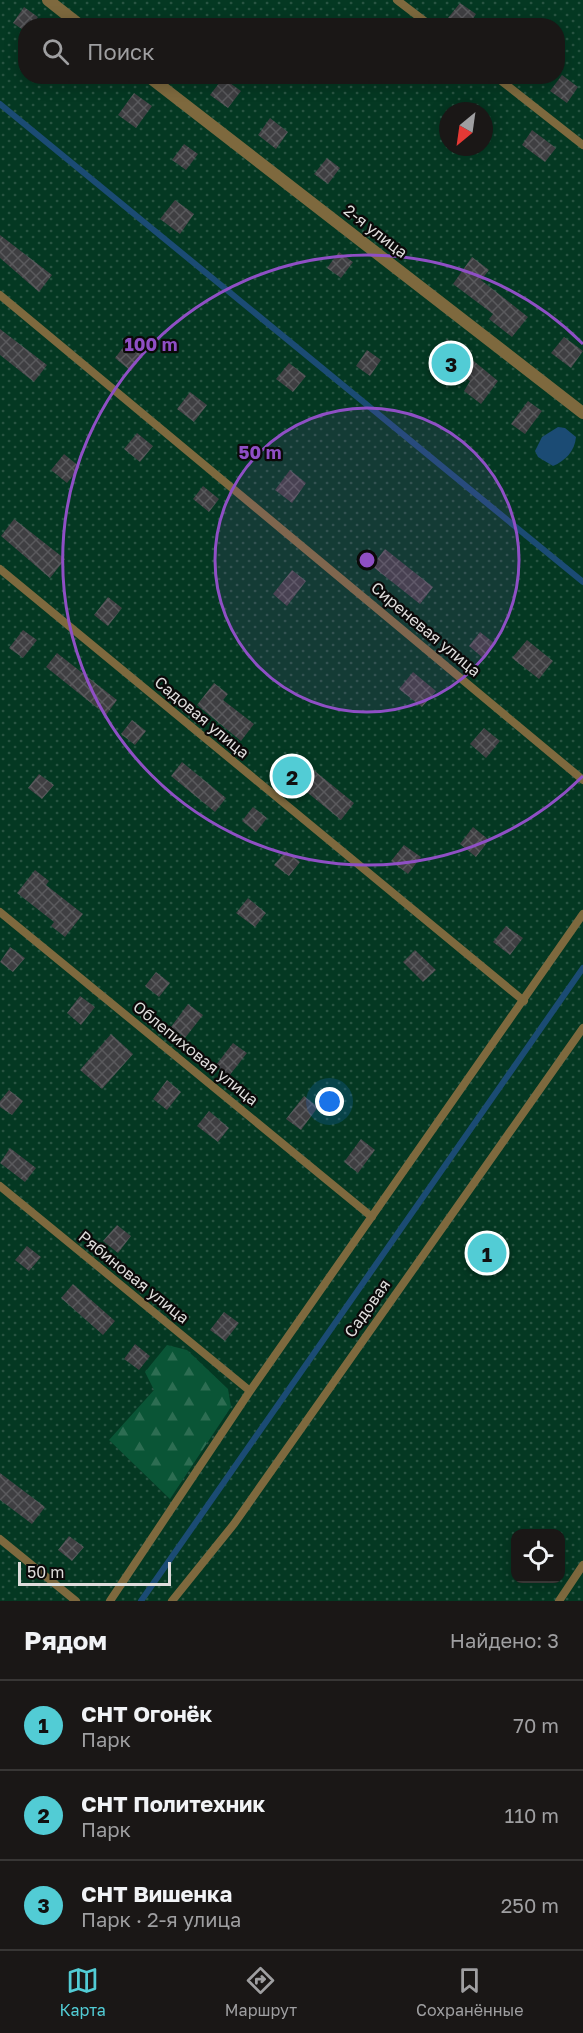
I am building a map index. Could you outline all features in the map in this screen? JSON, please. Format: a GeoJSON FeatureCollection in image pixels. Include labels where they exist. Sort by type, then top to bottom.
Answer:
{"type":"FeatureCollection","features":[{"type":"Feature","properties":{"kind":"street"},"geometry":{"type":"LineString","coordinates":[[48,0],[71,18]]}},
{"type":"Feature","properties":{"kind":"street","name":"2-я улица"},"geometry":{"type":"LineString","coordinates":[[158,84],[583,413]]}},
{"type":"Feature","properties":{"kind":"lane"},"geometry":{"type":"LineString","coordinates":[[397,0],[421,18]]}},
{"type":"Feature","properties":{"kind":"lane"},"geometry":{"type":"LineString","coordinates":[[505,84],[583,145]]}},
{"type":"Feature","properties":{"kind":"lane","name":"Сиреневая улица"},"geometry":{"type":"LineString","coordinates":[[0,295],[583,780]]}},
{"type":"Feature","properties":{"kind":"lane","name":"Садовая улица"},"geometry":{"type":"LineString","coordinates":[[0,570],[524,1001]]}},
{"type":"Feature","properties":{"kind":"lane","name":"Облепиховая улица"},"geometry":{"type":"LineString","coordinates":[[0,912],[372,1217]]}},
{"type":"Feature","properties":{"kind":"lane"},"geometry":{"type":"LineString","coordinates":[[110,1601],[250,1391],[583,914]]}},
{"type":"Feature","properties":{"kind":"lane","name":"Садовая"},"geometry":{"type":"LineString","coordinates":[[172,1601],[234,1524],[583,1028]]}},
{"type":"Feature","properties":{"kind":"lane","name":"Рябиновая улица"},"geometry":{"type":"LineString","coordinates":[[0,1186],[250,1391]]}},
{"type":"Feature","properties":{"kind":"lane"},"geometry":{"type":"LineString","coordinates":[[0,1539],[76,1601]]}},
{"type":"Feature","properties":{"kind":"lane"},"geometry":{"type":"LineString","coordinates":[[559,1601],[583,1565]]}},
{"type":"Feature","properties":{"kind":"green space"},"geometry":{"type":"Polygon","coordinates":[[[0,0],[583,0],[583,1601],[0,1601],[0,0]]]}},
{"type":"Feature","properties":{"kind":"green space"},"geometry":{"type":"Polygon","coordinates":[[[167,1345],[187,1350],[228,1389],[231,1407],[170,1499],[109,1440],[154,1390],[145,1372],[167,1345]]]}},
{"type":"Feature","properties":{"kind":"water"},"geometry":{"type":"Polygon","coordinates":[[[558,427],[565,428],[576,437],[569,455],[553,466],[538,457],[535,451],[542,437],[558,427]]]}},
{"type":"Feature","properties":{"kind":"building"},"geometry":{"type":"Polygon","coordinates":[[[460,3],[476,14],[473,18],[448,18],[460,3]]]}},
{"type":"Feature","properties":{"kind":"building"},"geometry":{"type":"Polygon","coordinates":[[[24,7],[38,17],[18,18],[18,26],[13,23],[24,7]]]}},
{"type":"Feature","properties":{"kind":"building"},"geometry":{"type":"Polygon","coordinates":[[[565,77],[578,87],[567,103],[550,91],[555,84],[565,84],[565,77]]]}},
{"type":"Feature","properties":{"kind":"building"},"geometry":{"type":"Polygon","coordinates":[[[218,84],[231,84],[241,91],[228,108],[210,95],[218,84]]]}},
{"type":"Feature","properties":{"kind":"building"},"geometry":{"type":"Polygon","coordinates":[[[134,93],[152,106],[136,128],[118,115],[134,93]]]}},
{"type":"Feature","properties":{"kind":"building"},"geometry":{"type":"Polygon","coordinates":[[[270,118],[288,132],[276,149],[258,135],[270,118]]]}},
{"type":"Feature","properties":{"kind":"building"},"geometry":{"type":"Polygon","coordinates":[[[532,130],[556,148],[545,162],[522,145],[532,130]]]}},
{"type":"Feature","properties":{"kind":"building"},"geometry":{"type":"Polygon","coordinates":[[[184,144],[198,154],[186,170],[172,160],[184,144]]]}},
{"type":"Feature","properties":{"kind":"building"},"geometry":{"type":"Polygon","coordinates":[[[327,158],[340,168],[328,184],[314,174],[327,158]]]}},
{"type":"Feature","properties":{"kind":"building"},"geometry":{"type":"Polygon","coordinates":[[[175,200],[194,214],[180,234],[160,219],[175,200]]]}},
{"type":"Feature","properties":{"kind":"building"},"geometry":{"type":"Polygon","coordinates":[[[0,235],[52,275],[39,292],[0,258],[0,235]]]}},
{"type":"Feature","properties":{"kind":"building"},"geometry":{"type":"Polygon","coordinates":[[[339,252],[353,262],[341,278],[327,268],[339,252]]]}},
{"type":"Feature","properties":{"kind":"building"},"geometry":{"type":"Polygon","coordinates":[[[472,257],[489,270],[481,280],[528,317],[512,337],[489,319],[493,314],[453,284],[472,257]]]}},
{"type":"Feature","properties":{"kind":"building"},"geometry":{"type":"Polygon","coordinates":[[[0,329],[47,365],[34,382],[0,355],[0,329]]]}},
{"type":"Feature","properties":{"kind":"building"},"geometry":{"type":"Polygon","coordinates":[[[564,337],[583,351],[571,368],[551,353],[564,337]]]}},
{"type":"Feature","properties":{"kind":"building"},"geometry":{"type":"Polygon","coordinates":[[[447,339],[498,381],[481,404],[464,391],[470,381],[435,355],[447,339]]]}},
{"type":"Feature","properties":{"kind":"building"},"geometry":{"type":"Polygon","coordinates":[[[128,341],[144,354],[131,371],[115,358],[128,341]]]}},
{"type":"Feature","properties":{"kind":"building"},"geometry":{"type":"Polygon","coordinates":[[[367,350],[381,360],[370,376],[356,366],[367,350]]]}},
{"type":"Feature","properties":{"kind":"building"},"geometry":{"type":"Polygon","coordinates":[[[289,363],[306,376],[293,392],[276,379],[289,363]]]}},
{"type":"Feature","properties":{"kind":"building"},"geometry":{"type":"Polygon","coordinates":[[[190,392],[207,405],[194,422],[177,409],[190,392]]]}},
{"type":"Feature","properties":{"kind":"building"},"geometry":{"type":"Polygon","coordinates":[[[528,401],[542,411],[525,434],[511,424],[528,401]]]}},
{"type":"Feature","properties":{"kind":"building"},"geometry":{"type":"Polygon","coordinates":[[[137,433],[153,446],[140,462],[124,449],[137,433]]]}},
{"type":"Feature","properties":{"kind":"building"},"geometry":{"type":"Polygon","coordinates":[[[64,454],[80,467],[67,483],[51,470],[64,454]]]}},
{"type":"Feature","properties":{"kind":"building"},"geometry":{"type":"Polygon","coordinates":[[[290,470],[306,483],[292,503],[275,490],[290,470]]]}},
{"type":"Feature","properties":{"kind":"building"},"geometry":{"type":"Polygon","coordinates":[[[203,486],[219,499],[209,512],[193,499],[203,486]]]}},
{"type":"Feature","properties":{"kind":"building"},"geometry":{"type":"Polygon","coordinates":[[[14,519],[65,559],[50,578],[1,536],[14,519]]]}},
{"type":"Feature","properties":{"kind":"building"},"geometry":{"type":"Polygon","coordinates":[[[385,549],[433,587],[420,604],[372,566],[385,549]]]}},
{"type":"Feature","properties":{"kind":"building"},"geometry":{"type":"Polygon","coordinates":[[[292,570],[306,581],[287,606],[273,594],[292,570]]]}},
{"type":"Feature","properties":{"kind":"building"},"geometry":{"type":"Polygon","coordinates":[[[108,597],[122,608],[108,626],[94,615],[108,597]]]}},
{"type":"Feature","properties":{"kind":"building"},"geometry":{"type":"Polygon","coordinates":[[[23,630],[37,640],[23,658],[9,648],[23,630]]]}},
{"type":"Feature","properties":{"kind":"building"},"geometry":{"type":"Polygon","coordinates":[[[480,632],[494,643],[483,658],[469,646],[480,632]]]}},
{"type":"Feature","properties":{"kind":"building"},"geometry":{"type":"Polygon","coordinates":[[[527,640],[553,661],[539,679],[512,658],[527,640]]]}},
{"type":"Feature","properties":{"kind":"building"},"geometry":{"type":"Polygon","coordinates":[[[57,653],[117,700],[106,715],[46,667],[57,653]]]}},
{"type":"Feature","properties":{"kind":"building"},"geometry":{"type":"Polygon","coordinates":[[[413,672],[436,691],[422,707],[399,689],[413,672]]]}},
{"type":"Feature","properties":{"kind":"building"},"geometry":{"type":"Polygon","coordinates":[[[214,683],[228,694],[223,700],[254,724],[241,741],[197,705],[214,683]]]}},
{"type":"Feature","properties":{"kind":"building"},"geometry":{"type":"Polygon","coordinates":[[[132,720],[146,731],[135,745],[121,734],[132,720]]]}},
{"type":"Feature","properties":{"kind":"building"},"geometry":{"type":"Polygon","coordinates":[[[484,728],[500,741],[486,758],[470,744],[484,728]]]}},
{"type":"Feature","properties":{"kind":"building"},"geometry":{"type":"Polygon","coordinates":[[[182,762],[226,798],[215,812],[171,776],[182,762]]]}},
{"type":"Feature","properties":{"kind":"building"},"geometry":{"type":"Polygon","coordinates":[[[305,763],[354,803],[341,820],[292,780],[305,763]]]}},
{"type":"Feature","properties":{"kind":"building"},"geometry":{"type":"Polygon","coordinates":[[[39,774],[54,785],[42,799],[28,788],[39,774]]]}},
{"type":"Feature","properties":{"kind":"building"},"geometry":{"type":"Polygon","coordinates":[[[253,807],[267,818],[256,832],[242,821],[253,807]]]}},
{"type":"Feature","properties":{"kind":"building"},"geometry":{"type":"Polygon","coordinates":[[[473,827],[489,840],[476,857],[460,844],[473,827]]]}},
{"type":"Feature","properties":{"kind":"building"},"geometry":{"type":"Polygon","coordinates":[[[404,845],[421,857],[408,874],[391,861],[404,845]]]}},
{"type":"Feature","properties":{"kind":"building"},"geometry":{"type":"Polygon","coordinates":[[[286,851],[300,862],[289,876],[274,865],[286,851]]]}},
{"type":"Feature","properties":{"kind":"building"},"geometry":{"type":"Polygon","coordinates":[[[35,870],[49,881],[46,885],[83,914],[65,937],[51,926],[54,922],[17,893],[35,870]]]}},
{"type":"Feature","properties":{"kind":"building"},"geometry":{"type":"Polygon","coordinates":[[[248,898],[266,913],[255,927],[236,913],[248,898]]]}},
{"type":"Feature","properties":{"kind":"building"},"geometry":{"type":"Polygon","coordinates":[[[506,926],[523,938],[510,955],[493,942],[506,926]]]}},
{"type":"Feature","properties":{"kind":"building"},"geometry":{"type":"Polygon","coordinates":[[[10,947],[25,958],[13,972],[0,962],[10,947]]]}},
{"type":"Feature","properties":{"kind":"building"},"geometry":{"type":"Polygon","coordinates":[[[415,950],[436,970],[423,982],[403,962],[415,950]]]}},
{"type":"Feature","properties":{"kind":"building"},"geometry":{"type":"Polygon","coordinates":[[[156,972],[170,983],[159,997],[145,986],[156,972]]]}},
{"type":"Feature","properties":{"kind":"building"},"geometry":{"type":"Polygon","coordinates":[[[80,996],[95,1007],[81,1025],[67,1013],[80,996]]]}},
{"type":"Feature","properties":{"kind":"building"},"geometry":{"type":"Polygon","coordinates":[[[188,1004],[203,1015],[185,1038],[171,1027],[188,1004]]]}},
{"type":"Feature","properties":{"kind":"building"},"geometry":{"type":"Polygon","coordinates":[[[111,1034],[133,1054],[102,1089],[80,1070],[111,1034]]]}},
{"type":"Feature","properties":{"kind":"building"},"geometry":{"type":"Polygon","coordinates":[[[233,1043],[247,1053],[229,1076],[216,1065],[233,1043]]]}},
{"type":"Feature","properties":{"kind":"building"},"geometry":{"type":"Polygon","coordinates":[[[167,1080],[181,1092],[167,1110],[153,1099],[167,1080]]]}},
{"type":"Feature","properties":{"kind":"building"},"geometry":{"type":"Polygon","coordinates":[[[9,1090],[23,1101],[12,1115],[0,1107],[0,1101],[9,1090]]]}},
{"type":"Feature","properties":{"kind":"building"},"geometry":{"type":"Polygon","coordinates":[[[304,1096],[318,1107],[301,1130],[286,1119],[304,1096]]]}},
{"type":"Feature","properties":{"kind":"building"},"geometry":{"type":"Polygon","coordinates":[[[209,1111],[229,1128],[218,1142],[197,1126],[209,1111]]]}},
{"type":"Feature","properties":{"kind":"building"},"geometry":{"type":"Polygon","coordinates":[[[361,1139],[375,1150],[358,1173],[344,1162],[361,1139]]]}},
{"type":"Feature","properties":{"kind":"building"},"geometry":{"type":"Polygon","coordinates":[[[10,1148],[36,1168],[25,1182],[0,1163],[10,1148]]]}},
{"type":"Feature","properties":{"kind":"building"},"geometry":{"type":"Polygon","coordinates":[[[117,1225],[131,1236],[118,1253],[103,1241],[117,1225]]]}},
{"type":"Feature","properties":{"kind":"building"},"geometry":{"type":"Polygon","coordinates":[[[27,1246],[41,1257],[29,1271],[15,1260],[27,1246]]]}},
{"type":"Feature","properties":{"kind":"building"},"geometry":{"type":"Polygon","coordinates":[[[73,1284],[115,1321],[103,1335],[61,1298],[73,1284]]]}},
{"type":"Feature","properties":{"kind":"building"},"geometry":{"type":"Polygon","coordinates":[[[224,1312],[239,1323],[225,1341],[210,1330],[224,1312]]]}},
{"type":"Feature","properties":{"kind":"building"},"geometry":{"type":"Polygon","coordinates":[[[135,1344],[150,1356],[139,1370],[124,1359],[135,1344]]]}},
{"type":"Feature","properties":{"kind":"building"},"geometry":{"type":"Polygon","coordinates":[[[0,1473],[45,1507],[32,1524],[0,1500],[0,1473]]]}},
{"type":"Feature","properties":{"kind":"building"},"geometry":{"type":"Polygon","coordinates":[[[69,1536],[84,1547],[72,1561],[58,1550],[69,1536]]]}},
{"type":"Feature","properties":{"kind":"waterway"},"geometry":{"type":"LineString","coordinates":[[0,104],[583,582]]}},
{"type":"Feature","properties":{"kind":"waterway"},"geometry":{"type":"LineString","coordinates":[[141,1601],[583,968]]}},
{"type":"Feature","properties":{"kind":"place","name":"СНТ Вишенка"},"geometry":{"type":"Point","coordinates":[451,363]}},
{"type":"Feature","properties":{"kind":"place","name":"СНТ Политехник"},"geometry":{"type":"Point","coordinates":[292,776]}},
{"type":"Feature","properties":{"kind":"place","name":"СНТ Огонёк"},"geometry":{"type":"Point","coordinates":[487,1253]}}]}
